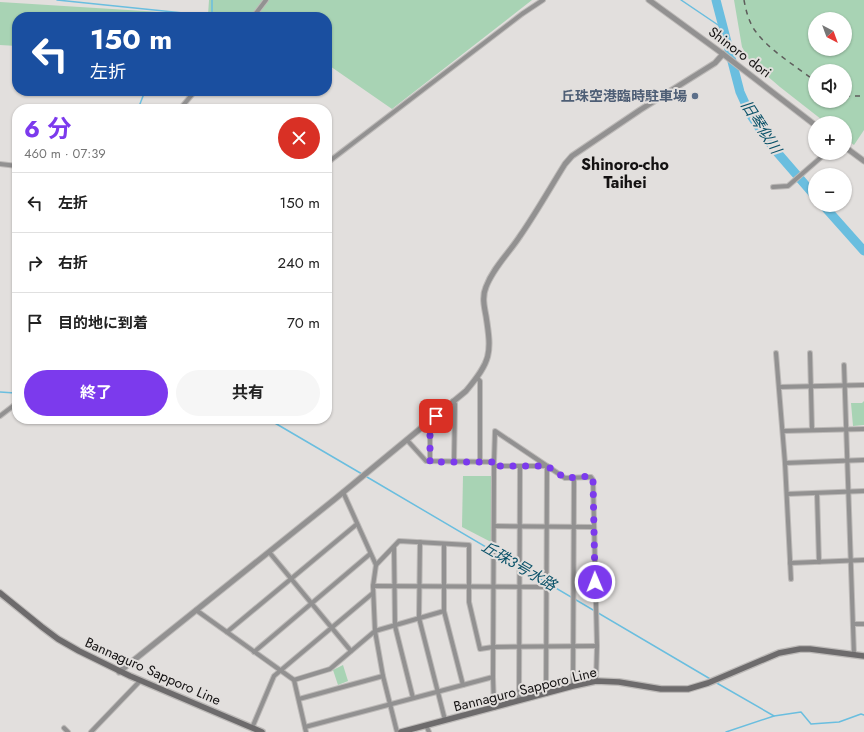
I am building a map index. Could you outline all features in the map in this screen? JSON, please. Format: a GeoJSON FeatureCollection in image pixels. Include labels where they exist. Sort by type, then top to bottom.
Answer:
{"type":"FeatureCollection","features":[{"type":"Feature","properties":{"kind":"main road","name":"Bannaguro Sapporo Line"},"geometry":{"type":"LineString","coordinates":[[0,593],[58,639],[120,672],[262,732]]}},
{"type":"Feature","properties":{"kind":"main road","name":"Bannaguro Sapporo Line"},"geometry":{"type":"LineString","coordinates":[[401,732],[573,686],[596,682],[620,682],[670,689],[688,688],[708,683],[779,654],[800,649],[823,650],[864,656]]}},
{"type":"Feature","properties":{"kind":"street"},"geometry":{"type":"LineString","coordinates":[[257,12],[266,0]]}},
{"type":"Feature","properties":{"kind":"street"},"geometry":{"type":"LineString","coordinates":[[332,159],[522,14],[543,0]]}},
{"type":"Feature","properties":{"kind":"street","name":"Shinoro dori"},"geometry":{"type":"LineString","coordinates":[[649,0],[808,120]]}},
{"type":"Feature","properties":{"kind":"street"},"geometry":{"type":"LineString","coordinates":[[120,672],[466,391],[487,360],[490,347],[483,303],[486,288],[491,276],[520,238],[565,164],[572,156],[640,110],[715,63],[724,55]]}},
{"type":"Feature","properties":{"kind":"street"},"geometry":{"type":"LineString","coordinates":[[184,104],[191,96]]}},
{"type":"Feature","properties":{"kind":"street"},"geometry":{"type":"LineString","coordinates":[[852,152],[864,161]]}},
{"type":"Feature","properties":{"kind":"street"},"geometry":{"type":"LineString","coordinates":[[773,188],[788,186],[818,160]]}},
{"type":"Feature","properties":{"kind":"street"},"geometry":{"type":"LineString","coordinates":[[0,164],[12,165]]}},
{"type":"Feature","properties":{"kind":"street"},"geometry":{"type":"LineString","coordinates":[[776,353],[783,431],[791,579]]}},
{"type":"Feature","properties":{"kind":"street"},"geometry":{"type":"LineString","coordinates":[[810,353],[812,430]]}},
{"type":"Feature","properties":{"kind":"street"},"geometry":{"type":"LineString","coordinates":[[844,365],[854,655]]}},
{"type":"Feature","properties":{"kind":"street"},"geometry":{"type":"LineString","coordinates":[[476,378],[480,381],[480,462]]}},
{"type":"Feature","properties":{"kind":"street"},"geometry":{"type":"LineString","coordinates":[[779,387],[864,385]]}},
{"type":"Feature","properties":{"kind":"street"},"geometry":{"type":"LineString","coordinates":[[453,402],[455,404],[454,462]]}},
{"type":"Feature","properties":{"kind":"street"},"geometry":{"type":"LineString","coordinates":[[0,416],[12,407]]}},
{"type":"Feature","properties":{"kind":"street"},"geometry":{"type":"LineString","coordinates":[[427,423],[430,426],[430,462]]}},
{"type":"Feature","properties":{"kind":"street"},"geometry":{"type":"LineString","coordinates":[[783,431],[864,429]]}},
{"type":"Feature","properties":{"kind":"street"},"geometry":{"type":"LineString","coordinates":[[494,708],[493,587],[495,431],[565,478],[591,476],[593,480],[597,646],[596,682]]}},
{"type":"Feature","properties":{"kind":"street"},"geometry":{"type":"LineString","coordinates":[[407,440],[426,462],[480,462],[520,466],[547,466]]}},
{"type":"Feature","properties":{"kind":"street"},"geometry":{"type":"LineString","coordinates":[[785,463],[864,460]]}},
{"type":"Feature","properties":{"kind":"street"},"geometry":{"type":"LineString","coordinates":[[519,701],[520,466]]}},
{"type":"Feature","properties":{"kind":"street"},"geometry":{"type":"LineString","coordinates":[[546,694],[547,466]]}},
{"type":"Feature","properties":{"kind":"street"},"geometry":{"type":"LineString","coordinates":[[573,686],[574,478]]}},
{"type":"Feature","properties":{"kind":"street"},"geometry":{"type":"LineString","coordinates":[[786,494],[864,491]]}},
{"type":"Feature","properties":{"kind":"street"},"geometry":{"type":"LineString","coordinates":[[343,492],[376,565],[373,586],[375,631],[383,676],[397,732]]}},
{"type":"Feature","properties":{"kind":"street"},"geometry":{"type":"LineString","coordinates":[[817,493],[819,562]]}},
{"type":"Feature","properties":{"kind":"street"},"geometry":{"type":"LineString","coordinates":[[227,632],[357,524]]}},
{"type":"Feature","properties":{"kind":"street"},"geometry":{"type":"LineString","coordinates":[[494,526],[594,527]]}},
{"type":"Feature","properties":{"kind":"street"},"geometry":{"type":"LineString","coordinates":[[376,565],[399,541],[469,545],[469,602],[480,649],[493,647],[597,646]]}},
{"type":"Feature","properties":{"kind":"street"},"geometry":{"type":"LineString","coordinates":[[420,542],[418,586],[419,618],[445,720]]}},
{"type":"Feature","properties":{"kind":"street"},"geometry":{"type":"LineString","coordinates":[[444,544],[444,611],[463,685]]}},
{"type":"Feature","properties":{"kind":"street"},"geometry":{"type":"LineString","coordinates":[[394,547],[395,626],[414,698]]}},
{"type":"Feature","properties":{"kind":"street"},"geometry":{"type":"LineString","coordinates":[[269,552],[351,651]]}},
{"type":"Feature","properties":{"kind":"street"},"geometry":{"type":"LineString","coordinates":[[254,652],[370,554]]}},
{"type":"Feature","properties":{"kind":"street"},"geometry":{"type":"LineString","coordinates":[[790,564],[864,560]]}},
{"type":"Feature","properties":{"kind":"street"},"geometry":{"type":"LineString","coordinates":[[373,586],[519,587],[547,584]]}},
{"type":"Feature","properties":{"kind":"street"},"geometry":{"type":"LineString","coordinates":[[252,728],[274,676],[374,593]]}},
{"type":"Feature","properties":{"kind":"street"},"geometry":{"type":"LineString","coordinates":[[196,610],[294,680],[306,732]]}},
{"type":"Feature","properties":{"kind":"street"},"geometry":{"type":"LineString","coordinates":[[294,680],[330,669],[375,631],[444,611]]}},
{"type":"Feature","properties":{"kind":"street"},"geometry":{"type":"LineString","coordinates":[[854,624],[864,624]]}},
{"type":"Feature","properties":{"kind":"street"},"geometry":{"type":"LineString","coordinates":[[299,699],[383,676]]}},
{"type":"Feature","properties":{"kind":"street"},"geometry":{"type":"LineString","coordinates":[[305,727],[493,677]]}},
{"type":"Feature","properties":{"kind":"street"},"geometry":{"type":"LineString","coordinates":[[91,732],[140,681]]}},
{"type":"Feature","properties":{"kind":"street"},"geometry":{"type":"LineString","coordinates":[[426,725],[429,732]]}},
{"type":"Feature","properties":{"kind":"street"},"geometry":{"type":"LineString","coordinates":[[64,728],[68,732]]}},
{"type":"Feature","properties":{"kind":"green space"},"geometry":{"type":"Polygon","coordinates":[[[209,0],[532,0],[392,109],[332,67],[332,12],[208,12],[209,0]]]}},
{"type":"Feature","properties":{"kind":"green space"},"geometry":{"type":"Polygon","coordinates":[[[734,0],[864,0],[864,130],[854,145],[852,143],[852,116],[817,116],[750,61],[742,47],[734,0]]]}},
{"type":"Feature","properties":{"kind":"green space"},"geometry":{"type":"Polygon","coordinates":[[[0,2],[160,12],[12,12],[12,46],[0,45],[0,2]]]}},
{"type":"Feature","properties":{"kind":"green space"},"geometry":{"type":"Polygon","coordinates":[[[864,401],[864,425],[853,426],[851,403],[862,403],[864,401]]]}},
{"type":"Feature","properties":{"kind":"green space"},"geometry":{"type":"Polygon","coordinates":[[[463,476],[492,476],[491,542],[462,527],[463,476]]]}},
{"type":"Feature","properties":{"kind":"green space"},"geometry":{"type":"Polygon","coordinates":[[[343,665],[348,681],[338,685],[333,670],[343,665]]]}},
{"type":"Feature","properties":{"kind":"waterway"},"geometry":{"type":"LineString","coordinates":[[57,0],[174,12]]}},
{"type":"Feature","properties":{"kind":"waterway"},"geometry":{"type":"LineString","coordinates":[[212,0],[212,12]]}},
{"type":"Feature","properties":{"kind":"waterway"},"geometry":{"type":"LineString","coordinates":[[681,0],[724,29]]}},
{"type":"Feature","properties":{"kind":"waterway","name":"旧琴似川"},"geometry":{"type":"LineString","coordinates":[[716,0],[740,92],[750,114],[776,151],[808,188]]}},
{"type":"Feature","properties":{"kind":"waterway"},"geometry":{"type":"LineString","coordinates":[[140,104],[143,96]]}},
{"type":"Feature","properties":{"kind":"waterway","name":"旧琴似川"},"geometry":{"type":"LineString","coordinates":[[829,212],[864,251]]}},
{"type":"Feature","properties":{"kind":"waterway"},"geometry":{"type":"LineString","coordinates":[[0,392],[12,393]]}},
{"type":"Feature","properties":{"kind":"waterway"},"geometry":{"type":"LineString","coordinates":[[277,424],[362,474]]}},
{"type":"Feature","properties":{"kind":"waterway","name":"丘珠3号水路"},"geometry":{"type":"LineString","coordinates":[[367,477],[712,680]]}},
{"type":"Feature","properties":{"kind":"waterway","name":"丘珠3号水路"},"geometry":{"type":"LineString","coordinates":[[715,682],[774,716]]}},
{"type":"Feature","properties":{"kind":"waterway"},"geometry":{"type":"LineString","coordinates":[[726,732],[774,716],[801,712],[811,724],[839,722],[861,714],[864,715]]}},
{"type":"Feature","properties":{"kind":"railway"},"geometry":{"type":"LineString","coordinates":[[744,0],[750,21],[762,39],[776,52],[808,76]]}},
{"type":"Feature","properties":{"kind":"railway"},"geometry":{"type":"LineString","coordinates":[[852,96],[864,96]]}},
{"type":"Feature","properties":{"kind":"place","name":"丘珠空港臨時駐車場"},"geometry":{"type":"Point","coordinates":[695,96]}},
{"type":"Feature","properties":{"kind":"district","name":"Shinoro-cho Taihei"},"geometry":{"type":"Point","coordinates":[625,173]}},
{"type":"Feature","properties":{"kind":"route"},"geometry":{"type":"LineString","coordinates":[[436,416],[427,423],[430,426],[430,462],[494,462],[494,466],[547,466],[565,478],[591,476],[593,480],[595,582]]}}]}
